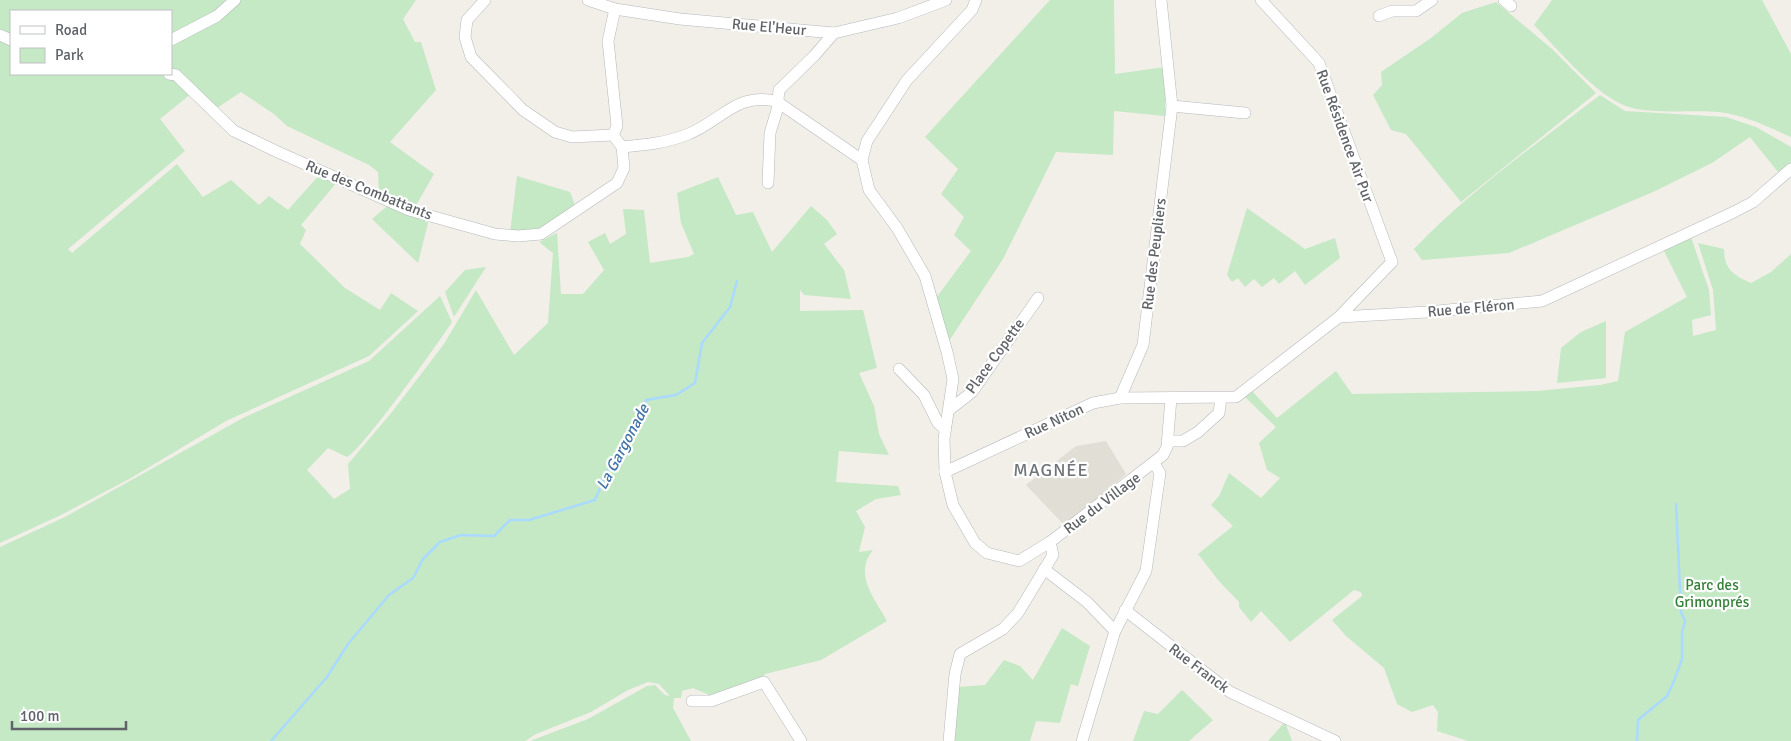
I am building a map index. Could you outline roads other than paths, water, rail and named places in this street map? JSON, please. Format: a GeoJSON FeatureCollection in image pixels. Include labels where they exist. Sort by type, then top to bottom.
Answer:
{"type":"FeatureCollection","features":[{"type":"Feature","properties":{"kind":"street"},"geometry":{"type":"LineString","coordinates":[[172,39],[217,16],[235,0]]}},
{"type":"Feature","properties":{"kind":"street"},"geometry":{"type":"LineString","coordinates":[[485,0],[467,20],[465,37],[471,57],[523,110],[555,132],[572,137],[613,135]]}},
{"type":"Feature","properties":{"kind":"street","name":"Rue El'Heur"},"geometry":{"type":"LineString","coordinates":[[588,0],[615,9],[680,19],[834,33],[898,18],[946,0]]}},
{"type":"Feature","properties":{"kind":"street"},"geometry":{"type":"LineString","coordinates":[[945,472],[945,429],[953,379],[925,276],[897,228],[869,190],[862,160],[867,141],[907,80],[972,10],[976,0]]}},
{"type":"Feature","properties":{"kind":"street","name":"Rue des Peupliers"},"geometry":{"type":"LineString","coordinates":[[1120,398],[1143,345],[1172,106],[1161,0]]}},
{"type":"Feature","properties":{"kind":"street","name":"Rue Résidence Air Pur"},"geometry":{"type":"LineString","coordinates":[[1261,0],[1319,63],[1392,262],[1339,317]]}},
{"type":"Feature","properties":{"kind":"street"},"geometry":{"type":"LineString","coordinates":[[1379,16],[1392,11],[1416,11],[1432,0]]}},
{"type":"Feature","properties":{"kind":"street"},"geometry":{"type":"LineString","coordinates":[[613,135],[617,126],[608,41],[615,9]]}},
{"type":"Feature","properties":{"kind":"street"},"geometry":{"type":"LineString","coordinates":[[768,183],[770,133],[777,110],[776,101],[779,90],[814,56],[834,33]]}},
{"type":"Feature","properties":{"kind":"street","name":"Rue des Combattants"},"geometry":{"type":"LineString","coordinates":[[172,74],[176,75],[234,131],[272,150],[409,210],[495,234],[518,236],[541,234],[617,183],[624,168],[622,147]]}},
{"type":"Feature","properties":{"kind":"street"},"geometry":{"type":"LineString","coordinates":[[613,135],[622,147],[650,145],[686,135],[714,121],[738,102],[765,98],[776,101],[862,160]]}},
{"type":"Feature","properties":{"kind":"street"},"geometry":{"type":"LineString","coordinates":[[1172,106],[1245,112]]}},
{"type":"Feature","properties":{"kind":"street","name":"Rue de Fléron"},"geometry":{"type":"LineString","coordinates":[[1339,317],[1427,312],[1542,301],[1753,202],[1791,169]]}},
{"type":"Feature","properties":{"kind":"street","name":"Place Copette"},"geometry":{"type":"LineString","coordinates":[[949,410],[972,392],[1038,298]]}},
{"type":"Feature","properties":{"kind":"street"},"geometry":{"type":"LineString","coordinates":[[1167,441],[1183,441],[1198,432],[1218,412],[1221,398],[1236,397],[1339,317]]}},
{"type":"Feature","properties":{"kind":"street"},"geometry":{"type":"LineString","coordinates":[[899,369],[924,395],[938,423],[945,429]]}},
{"type":"Feature","properties":{"kind":"street","name":"Rue Niton"},"geometry":{"type":"LineString","coordinates":[[945,472],[1093,403],[1120,398],[1221,398]]}},
{"type":"Feature","properties":{"kind":"street"},"geometry":{"type":"LineString","coordinates":[[1082,741],[1115,631],[1146,571],[1160,473],[1154,464],[1163,455],[1167,441],[1171,398]]}},
{"type":"Feature","properties":{"kind":"street","name":"Rue du Village"},"geometry":{"type":"LineString","coordinates":[[945,472],[954,505],[975,543],[988,553],[1019,562],[1050,542],[1154,464]]}},
{"type":"Feature","properties":{"kind":"street","name":"Rue du Village"},"geometry":{"type":"LineString","coordinates":[[949,741],[955,674],[960,654],[1003,629],[1018,613],[1053,555],[1050,542]]}},
{"type":"Feature","properties":{"kind":"street"},"geometry":{"type":"LineString","coordinates":[[1044,569],[1087,602],[1115,631]]}},
{"type":"Feature","properties":{"kind":"street","name":"Rue Franck"},"geometry":{"type":"LineString","coordinates":[[1125,610],[1230,692],[1335,741]]}},
{"type":"Feature","properties":{"kind":"street"},"geometry":{"type":"LineString","coordinates":[[692,701],[711,701],[764,682],[801,741]]}},
{"type":"Feature","properties":{"kind":"waterway","name":"La Gargonade"},"geometry":{"type":"LineString","coordinates":[[271,741],[327,677],[348,644],[389,595],[413,578],[423,559],[440,542],[461,535],[494,536],[510,520],[529,520],[595,500],[609,467],[633,435],[646,400],[676,395],[695,383],[702,343],[730,307],[737,281]]}},
{"type":"Feature","properties":{"kind":"waterway"},"geometry":{"type":"LineString","coordinates":[[1637,741],[1638,720],[1667,696],[1682,659],[1682,632],[1685,621],[1681,612],[1676,504]]}},
{"type":"Feature","properties":{"kind":"district","name":"MAGNÉE"},"geometry":{"type":"Point","coordinates":[1051,470]}},
{"type":"Feature","properties":{"kind":"park label","name":"Parc des Grimonprés"},"geometry":{"type":"Point","coordinates":[1712,594]}}]}
